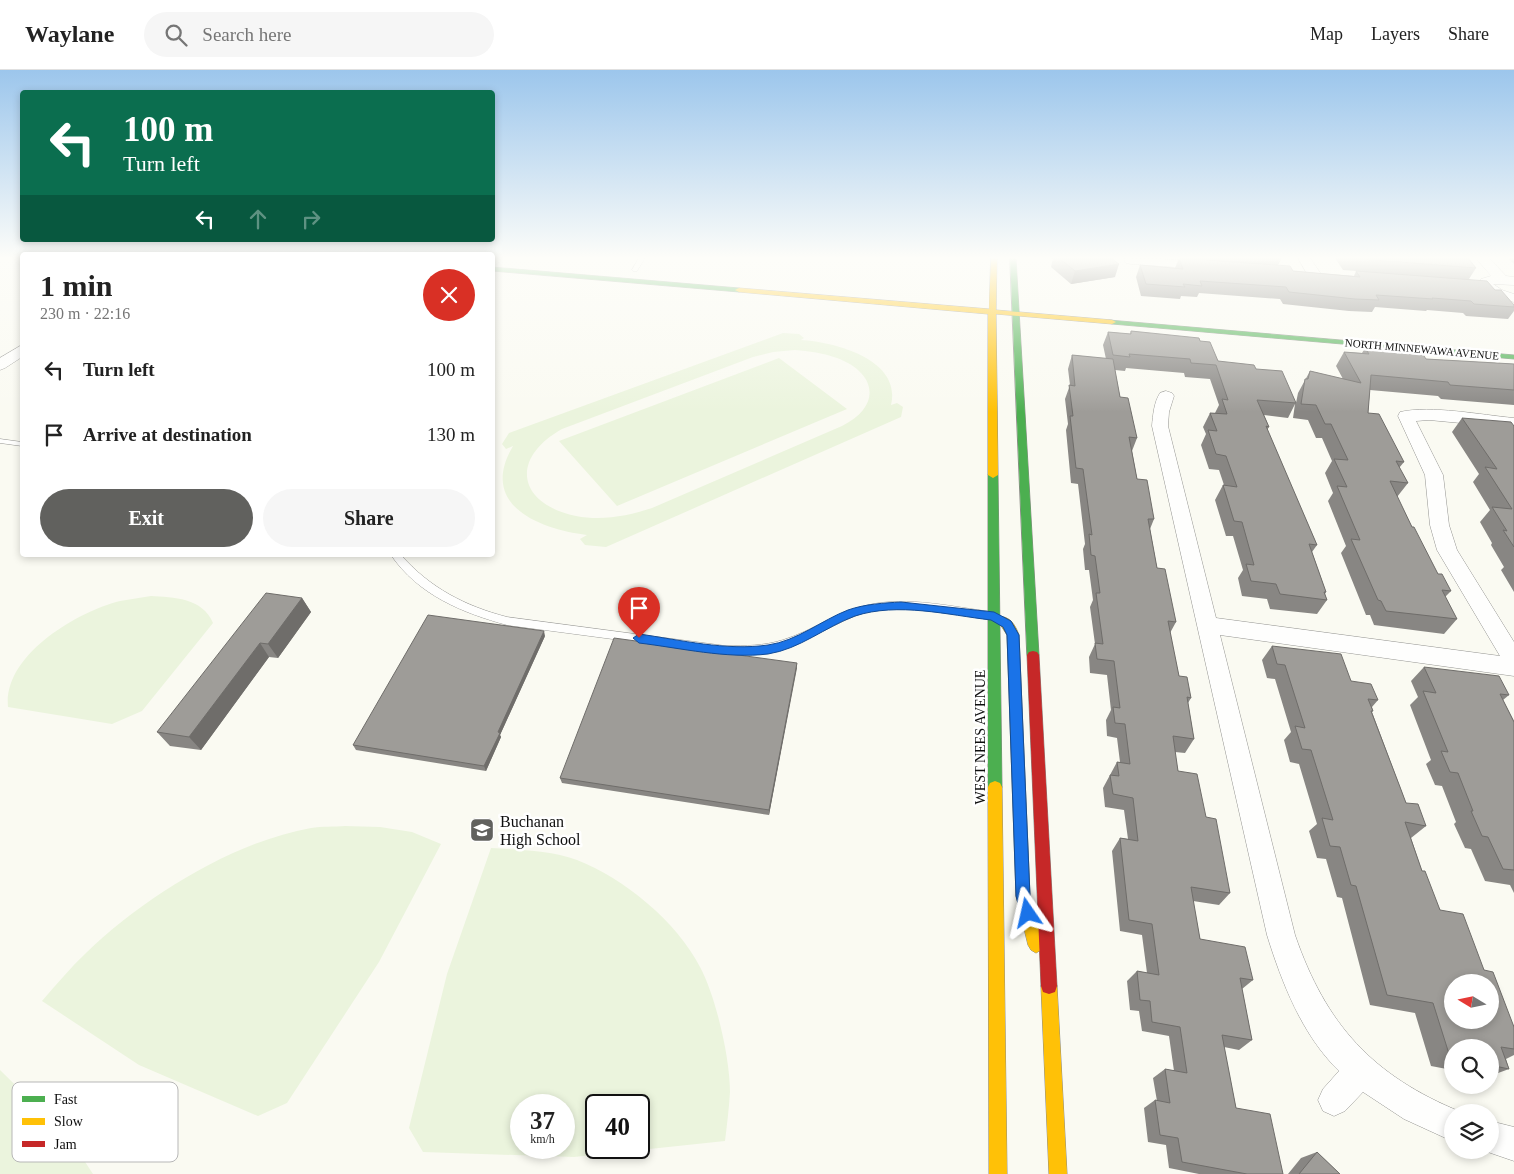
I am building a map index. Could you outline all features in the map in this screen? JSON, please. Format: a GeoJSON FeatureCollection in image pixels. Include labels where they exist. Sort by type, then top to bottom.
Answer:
{"type":"FeatureCollection","features":[{"type":"Feature","properties":{"kind":"main road","name":"WEST NEES AVENUE"},"geometry":{"type":"LineString","coordinates":[[993,310],[998,1174]]}},
{"type":"Feature","properties":{"kind":"main road"},"geometry":{"type":"LineString","coordinates":[[1016,310],[1051,998],[1058,1174]]}},
{"type":"Feature","properties":{"kind":"main road","name":"NORTH MINNEWAWA AVENUE"},"geometry":{"type":"LineString","coordinates":[[1021,310],[1514,357]]}},
{"type":"Feature","properties":{"kind":"main road","name":"NORTH MINNEWAWA AVENUE"},"geometry":{"type":"LineString","coordinates":[[1026,310],[1225,320]]}},
{"type":"Feature","properties":{"kind":"main road"},"geometry":{"type":"LineString","coordinates":[[994,616],[1007,624],[1013,635],[1023,896],[1051,998]]}},
{"type":"Feature","properties":{"kind":"street"},"geometry":{"type":"LineString","coordinates":[[0,365],[20,351]]}},
{"type":"Feature","properties":{"kind":"street"},"geometry":{"type":"LineString","coordinates":[[1166,396],[1161,412],[1160,426],[1281,935],[1291,968],[1308,1004],[1329,1036],[1360,1072],[1395,1097],[1444,1123]]}},
{"type":"Feature","properties":{"kind":"street"},"geometry":{"type":"LineString","coordinates":[[1514,423],[1429,415],[1406,416],[1411,431],[1434,474],[1437,490],[1438,522],[1454,565],[1514,660]]}},
{"type":"Feature","properties":{"kind":"street"},"geometry":{"type":"LineString","coordinates":[[1207,625],[1514,667]]}},
{"type":"Feature","properties":{"kind":"street"},"geometry":{"type":"LineString","coordinates":[[1334,1100],[1360,1072]]}},
{"type":"Feature","properties":{"kind":"street"},"geometry":{"type":"LineString","coordinates":[[1499,1140],[1514,1144]]}},
{"type":"Feature","properties":{"kind":"lane"},"geometry":{"type":"LineString","coordinates":[[0,441],[20,444]]}},
{"type":"Feature","properties":{"kind":"lane"},"geometry":{"type":"LineString","coordinates":[[398,557],[414,577],[426,586],[445,598],[487,616],[506,621],[726,650],[754,650],[780,647],[852,613],[872,608],[913,606],[994,616]]}},
{"type":"Feature","properties":{"kind":"green space"},"geometry":{"type":"Polygon","coordinates":[[[783,333],[799,334],[804,338],[801,340],[815,341],[847,349],[863,356],[876,365],[886,376],[892,389],[891,405],[897,403],[903,407],[901,417],[606,547],[585,545],[580,539],[587,535],[550,527],[533,520],[508,499],[503,484],[504,467],[513,446],[506,449],[502,444],[509,433],[783,333]],[[795,350],[773,352],[753,357],[562,429],[545,441],[534,454],[528,467],[527,479],[532,491],[542,502],[557,510],[576,516],[605,518],[634,513],[652,508],[842,426],[855,418],[864,409],[869,400],[870,390],[867,381],[860,372],[850,364],[837,358],[795,350]]]}},
{"type":"Feature","properties":{"kind":"green space"},"geometry":{"type":"Polygon","coordinates":[[[779,358],[847,409],[617,506],[559,441],[779,358]]]}},
{"type":"Feature","properties":{"kind":"green space"},"geometry":{"type":"Polygon","coordinates":[[[151,596],[187,600],[202,608],[213,623],[142,711],[112,724],[8,707],[10,688],[17,670],[46,639],[64,626],[103,607],[120,601],[151,596]]]}},
{"type":"Feature","properties":{"kind":"green space"},"geometry":{"type":"Polygon","coordinates":[[[315,827],[380,827],[412,832],[441,844],[379,962],[287,1103],[258,1116],[139,1065],[42,1001],[74,965],[109,932],[161,893],[190,875],[220,859],[281,835],[315,827]]]}},
{"type":"Feature","properties":{"kind":"green space"},"geometry":{"type":"Polygon","coordinates":[[[491,848],[556,854],[595,868],[613,878],[648,903],[678,934],[690,950],[706,980],[717,1011],[725,1045],[730,1092],[725,1141],[650,1149],[650,1094],[585,1094],[585,1156],[575,1157],[575,1094],[510,1094],[510,1155],[423,1152],[409,1128],[447,974],[491,848]]]}},
{"type":"Feature","properties":{"kind":"green space"},"geometry":{"type":"Polygon","coordinates":[[[0,1070],[12,1082],[12,1162],[85,1162],[93,1174],[0,1174],[0,1070]]]}},
{"type":"Feature","properties":{"kind":"building"},"geometry":{"type":"Polygon","coordinates":[[[1131,331],[1199,338],[1200,341],[1210,342],[1218,361],[1254,365],[1256,369],[1282,371],[1296,403],[1257,400],[1269,427],[1266,426],[1317,545],[1309,544],[1327,600],[1280,594],[1276,584],[1251,581],[1246,564],[1254,565],[1242,522],[1234,521],[1223,485],[1237,487],[1226,456],[1216,454],[1208,430],[1217,431],[1210,413],[1227,414],[1222,399],[1228,400],[1216,365],[1191,363],[1190,359],[1129,354],[1130,357],[1113,355],[1108,332],[1131,334],[1131,331]]]}},
{"type":"Feature","properties":{"kind":"building"},"geometry":{"type":"Polygon","coordinates":[[[1365,348],[1422,353],[1426,359],[1514,364],[1514,390],[1450,385],[1448,382],[1371,375],[1368,413],[1379,414],[1404,462],[1396,461],[1408,483],[1390,481],[1412,527],[1414,527],[1438,574],[1442,574],[1451,591],[1442,590],[1457,619],[1386,611],[1381,601],[1378,600],[1351,539],[1360,540],[1337,486],[1347,487],[1334,459],[1348,460],[1331,424],[1325,424],[1316,405],[1301,404],[1305,379],[1308,379],[1310,371],[1361,383],[1344,352],[1369,354],[1365,348]]]}},
{"type":"Feature","properties":{"kind":"building"},"geometry":{"type":"Polygon","coordinates":[[[1072,355],[1113,359],[1120,397],[1128,398],[1137,438],[1129,437],[1137,479],[1147,480],[1154,519],[1148,519],[1157,568],[1165,569],[1176,622],[1168,621],[1179,676],[1187,677],[1191,698],[1187,697],[1194,739],[1173,736],[1178,771],[1197,774],[1206,817],[1216,819],[1230,893],[1191,887],[1200,939],[1245,947],[1253,980],[1240,978],[1252,1040],[1222,1035],[1236,1108],[1270,1114],[1283,1174],[1247,1174],[1182,1162],[1178,1138],[1160,1135],[1155,1100],[1170,1103],[1165,1069],[1187,1073],[1180,1027],[1152,1022],[1150,1001],[1140,1000],[1137,971],[1159,975],[1152,924],[1129,920],[1120,838],[1138,841],[1133,798],[1113,794],[1110,775],[1119,776],[1117,762],[1130,764],[1125,724],[1115,723],[1113,707],[1120,708],[1114,661],[1097,659],[1095,643],[1103,644],[1096,593],[1100,593],[1095,556],[1091,555],[1089,534],[1092,535],[1083,469],[1076,468],[1070,416],[1073,416],[1069,385],[1075,386],[1072,355]]]}},
{"type":"Feature","properties":{"kind":"building"},"geometry":{"type":"Polygon","coordinates":[[[1462,418],[1511,422],[1514,426],[1514,547],[1503,530],[1507,531],[1492,507],[1512,509],[1485,467],[1497,469],[1462,418]]]}},
{"type":"Feature","properties":{"kind":"building"},"geometry":{"type":"Polygon","coordinates":[[[266,593],[302,598],[268,644],[260,643],[189,737],[157,732],[266,593]]]}},
{"type":"Feature","properties":{"kind":"building"},"geometry":{"type":"Polygon","coordinates":[[[428,615],[544,631],[484,766],[353,745],[428,615]]]}},
{"type":"Feature","properties":{"kind":"building"},"geometry":{"type":"Polygon","coordinates":[[[614,638],[797,663],[769,810],[560,778],[614,638]]]}},
{"type":"Feature","properties":{"kind":"building"},"geometry":{"type":"Polygon","coordinates":[[[1272,646],[1341,654],[1351,681],[1371,684],[1378,700],[1368,699],[1373,711],[1371,711],[1406,803],[1418,804],[1426,826],[1405,822],[1422,871],[1425,871],[1440,910],[1463,914],[1484,970],[1493,972],[1494,974],[1444,974],[1444,1029],[1499,1029],[1499,988],[1514,1027],[1514,1049],[1501,1047],[1509,1069],[1499,1067],[1499,1039],[1444,1039],[1433,1003],[1387,995],[1356,886],[1351,885],[1340,847],[1330,846],[1322,818],[1333,820],[1311,750],[1302,749],[1295,726],[1305,728],[1285,665],[1277,664],[1272,646]]]}},
{"type":"Feature","properties":{"kind":"building"},"geometry":{"type":"Polygon","coordinates":[[[1424,667],[1499,676],[1509,695],[1500,694],[1514,722],[1514,870],[1503,869],[1488,837],[1482,836],[1458,773],[1450,772],[1441,751],[1448,752],[1423,691],[1436,693],[1424,667]]]}},
{"type":"Feature","properties":{"kind":"building"},"geometry":{"type":"Polygon","coordinates":[[[1317,1152],[1340,1174],[1299,1174],[1317,1152]]]}},
{"type":"Feature","properties":{"kind":"traffic: fast"},"geometry":{"type":"LineString","coordinates":[[1016,310],[1033,655]]}},
{"type":"Feature","properties":{"kind":"traffic: fast"},"geometry":{"type":"LineString","coordinates":[[1112,322],[1514,357]]}},
{"type":"Feature","properties":{"kind":"traffic: fast"},"geometry":{"type":"LineString","coordinates":[[993,475],[995,787]]}},
{"type":"Feature","properties":{"kind":"traffic: slow"},"geometry":{"type":"LineString","coordinates":[[967,310],[1112,322]]}},
{"type":"Feature","properties":{"kind":"traffic: slow"},"geometry":{"type":"LineString","coordinates":[[992,310],[993,475]]}},
{"type":"Feature","properties":{"kind":"traffic: slow"},"geometry":{"type":"LineString","coordinates":[[1004,621],[1011,629],[1013,635],[1023,896],[1036,945]]}},
{"type":"Feature","properties":{"kind":"traffic: slow"},"geometry":{"type":"LineString","coordinates":[[995,787],[998,1174]]}},
{"type":"Feature","properties":{"kind":"traffic: slow"},"geometry":{"type":"LineString","coordinates":[[1049,986],[1058,1174]]}},
{"type":"Feature","properties":{"kind":"traffic: jam"},"geometry":{"type":"LineString","coordinates":[[1033,655],[1049,986]]}},
{"type":"Feature","properties":{"kind":"place","name":"Buchanan High School"},"geometry":{"type":"Point","coordinates":[482,830]}},
{"type":"Feature","properties":{"kind":"route"},"geometry":{"type":"LineString","coordinates":[[639,638],[726,650],[768,649],[790,643],[852,613],[889,606],[913,606],[994,616],[1000,619],[1007,624],[1013,635],[1023,896],[1028,913]]}}]}
